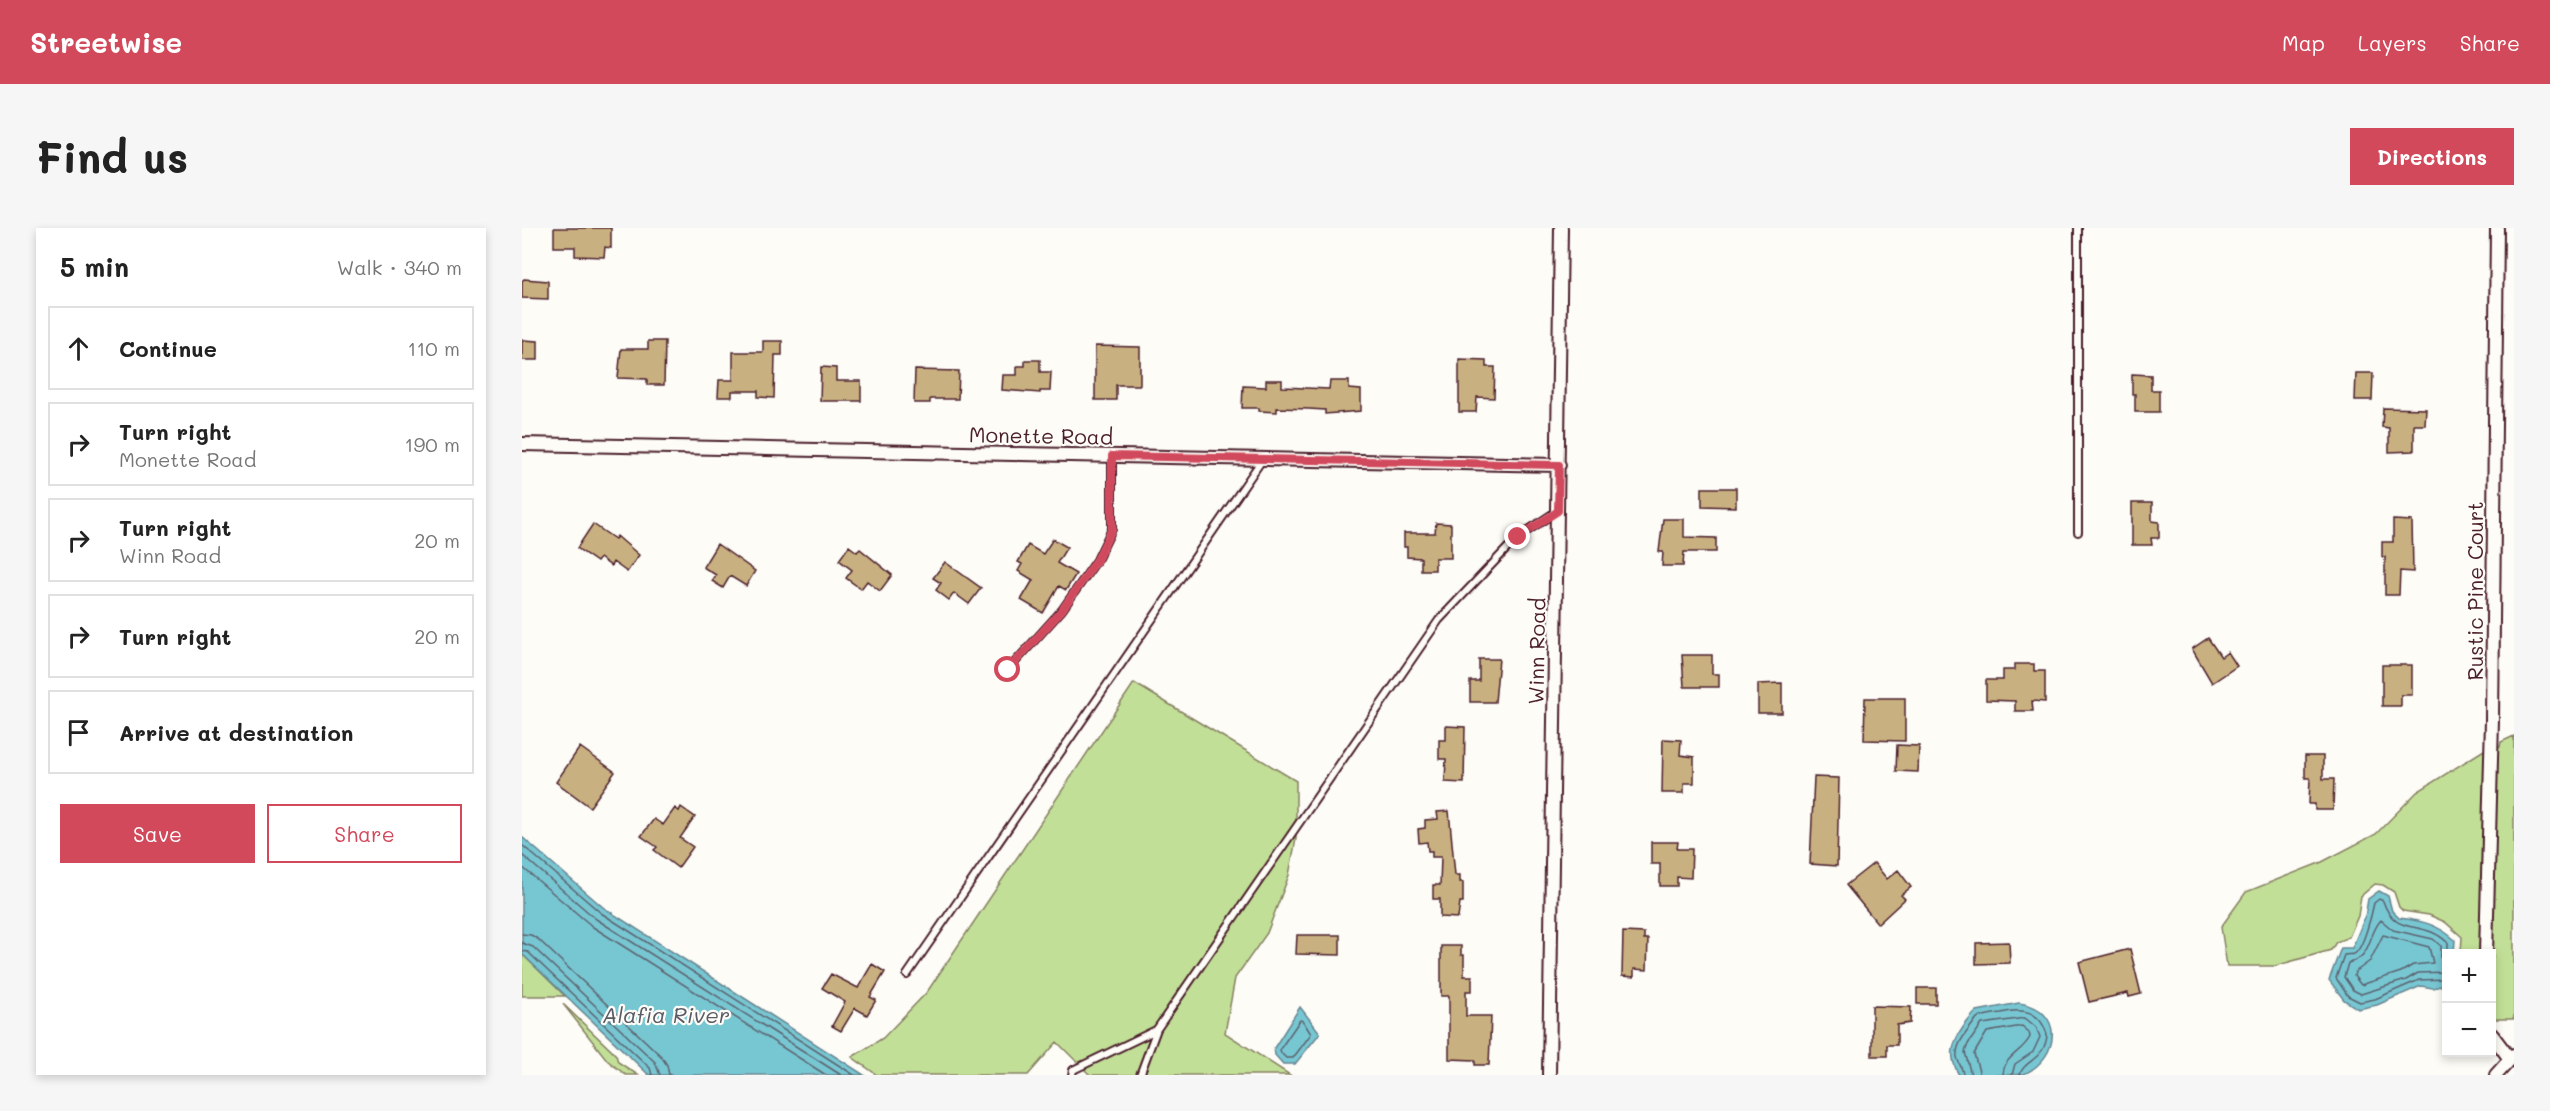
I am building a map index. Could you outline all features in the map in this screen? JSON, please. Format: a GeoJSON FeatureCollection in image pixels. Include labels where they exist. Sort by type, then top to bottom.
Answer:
{"type":"FeatureCollection","features":[{"type":"Feature","properties":{"kind":"street","name":"Winn Road"},"geometry":{"type":"LineString","coordinates":[[1549,1075],[1561,228]]}},
{"type":"Feature","properties":{"kind":"street","name":"Rustic Pine Court"},"geometry":{"type":"LineString","coordinates":[[2486,949],[2492,720],[2497,228]]}},
{"type":"Feature","properties":{"kind":"street","name":"Monette Road"},"geometry":{"type":"LineString","coordinates":[[522,444],[1559,465]]}},
{"type":"Feature","properties":{"kind":"street"},"geometry":{"type":"LineString","coordinates":[[2496,1039],[2512,1057],[2496,1075]]}},
{"type":"Feature","properties":{"kind":"lane"},"geometry":{"type":"LineString","coordinates":[[2078,228],[2078,532]]}},
{"type":"Feature","properties":{"kind":"lane"},"geometry":{"type":"LineString","coordinates":[[1008,670],[1062,610],[1097,560],[1112,529],[1112,456]]}},
{"type":"Feature","properties":{"kind":"lane"},"geometry":{"type":"LineString","coordinates":[[907,975],[1262,460]]}},
{"type":"Feature","properties":{"kind":"lane"},"geometry":{"type":"LineString","coordinates":[[1140,1075],[1157,1029],[1439,620],[1518,537],[1558,511]]}},
{"type":"Feature","properties":{"kind":"lane"},"geometry":{"type":"LineString","coordinates":[[1072,1075],[1073,1070],[1157,1029]]}},
{"type":"Feature","properties":{"kind":"green space"},"geometry":{"type":"Polygon","coordinates":[[[1134,683],[1296,781],[1296,839],[1289,875],[1267,933],[1235,978],[1225,1033],[1290,1075],[1090,1075],[1057,1042],[1028,1075],[877,1075],[852,1057],[883,1038],[927,992],[1134,683]]]}},
{"type":"Feature","properties":{"kind":"green space"},"geometry":{"type":"Polygon","coordinates":[[[2514,736],[2514,1019],[2496,1019],[2496,949],[2461,949],[2462,937],[2445,922],[2429,915],[2403,911],[2399,907],[2394,892],[2383,885],[2375,884],[2361,896],[2358,916],[2349,937],[2336,942],[2331,950],[2275,966],[2227,966],[2221,927],[2246,892],[2322,862],[2376,834],[2417,792],[2484,750],[2500,747],[2501,742],[2514,736]]]}},
{"type":"Feature","properties":{"kind":"green space"},"geometry":{"type":"Polygon","coordinates":[[[522,954],[565,996],[522,996],[522,954]]]}},
{"type":"Feature","properties":{"kind":"green space"},"geometry":{"type":"Polygon","coordinates":[[[563,1004],[616,1055],[618,1062],[638,1075],[626,1075],[608,1061],[563,1004]]]}},
{"type":"Feature","properties":{"kind":"water","name":"Alafia River"},"geometry":{"type":"Polygon","coordinates":[[[522,837],[604,908],[864,1075],[649,1075],[522,954],[522,837]]]}},
{"type":"Feature","properties":{"kind":"water"},"geometry":{"type":"Polygon","coordinates":[[[2379,891],[2388,896],[2392,911],[2399,918],[2429,924],[2455,940],[2454,949],[2442,949],[2442,986],[2433,988],[2421,986],[2377,1005],[2358,1009],[2344,1000],[2329,980],[2341,948],[2352,948],[2365,917],[2368,899],[2379,891]]]}},
{"type":"Feature","properties":{"kind":"water"},"geometry":{"type":"Polygon","coordinates":[[[2019,1003],[2034,1007],[2044,1014],[2050,1024],[2051,1046],[2045,1057],[2024,1074],[1959,1075],[1953,1062],[1954,1044],[1972,1016],[1977,1011],[2019,1003]]]}},
{"type":"Feature","properties":{"kind":"water"},"geometry":{"type":"Polygon","coordinates":[[[1300,1007],[1320,1033],[1295,1064],[1283,1064],[1275,1055],[1274,1048],[1300,1007]]]}},
{"type":"Feature","properties":{"kind":"building"},"geometry":{"type":"Polygon","coordinates":[[[554,228],[611,228],[611,248],[605,247],[604,257],[575,256],[575,247],[554,247],[554,228]]]}},
{"type":"Feature","properties":{"kind":"building"},"geometry":{"type":"Polygon","coordinates":[[[524,279],[548,281],[548,299],[522,298],[524,279]]]}},
{"type":"Feature","properties":{"kind":"building"},"geometry":{"type":"Polygon","coordinates":[[[522,340],[538,341],[538,360],[522,360],[522,340]]]}},
{"type":"Feature","properties":{"kind":"building"},"geometry":{"type":"Polygon","coordinates":[[[648,341],[665,341],[664,385],[647,385],[647,379],[618,378],[621,349],[648,349],[648,341]]]}},
{"type":"Feature","properties":{"kind":"building"},"geometry":{"type":"Polygon","coordinates":[[[763,341],[782,341],[782,355],[775,355],[774,398],[758,397],[758,391],[732,391],[732,397],[718,397],[719,380],[733,380],[733,352],[763,352],[763,341]]]}},
{"type":"Feature","properties":{"kind":"building"},"geometry":{"type":"Polygon","coordinates":[[[1095,346],[1140,347],[1140,385],[1116,385],[1116,400],[1095,400],[1095,346]]]}},
{"type":"Feature","properties":{"kind":"building"},"geometry":{"type":"Polygon","coordinates":[[[1459,359],[1486,360],[1486,367],[1495,367],[1494,398],[1477,397],[1476,412],[1459,412],[1459,359]]]}},
{"type":"Feature","properties":{"kind":"building"},"geometry":{"type":"Polygon","coordinates":[[[1025,360],[1040,360],[1040,372],[1051,372],[1050,391],[1040,391],[1040,393],[1002,390],[1003,375],[1017,375],[1017,366],[1025,366],[1025,360]]]}},
{"type":"Feature","properties":{"kind":"building"},"geometry":{"type":"Polygon","coordinates":[[[821,367],[836,368],[836,381],[861,381],[861,401],[820,401],[821,367]]]}},
{"type":"Feature","properties":{"kind":"building"},"geometry":{"type":"Polygon","coordinates":[[[915,370],[959,371],[958,399],[930,399],[930,403],[914,403],[915,370]]]}},
{"type":"Feature","properties":{"kind":"building"},"geometry":{"type":"Polygon","coordinates":[[[2356,373],[2373,373],[2372,400],[2355,400],[2356,373]]]}},
{"type":"Feature","properties":{"kind":"building"},"geometry":{"type":"Polygon","coordinates":[[[2132,374],[2151,375],[2151,390],[2159,390],[2159,412],[2135,412],[2132,374]]]}},
{"type":"Feature","properties":{"kind":"building"},"geometry":{"type":"Polygon","coordinates":[[[1266,380],[1282,380],[1282,387],[1329,389],[1330,381],[1349,381],[1349,389],[1361,390],[1361,411],[1325,414],[1325,410],[1277,408],[1277,412],[1259,411],[1259,408],[1242,408],[1243,386],[1266,387],[1266,380]]]}},
{"type":"Feature","properties":{"kind":"building"},"geometry":{"type":"Polygon","coordinates":[[[2383,408],[2426,409],[2425,425],[2414,425],[2414,451],[2389,452],[2389,428],[2382,427],[2383,408]]]}},
{"type":"Feature","properties":{"kind":"building"},"geometry":{"type":"Polygon","coordinates":[[[1702,488],[1736,488],[1736,507],[1702,506],[1702,488]]]}},
{"type":"Feature","properties":{"kind":"building"},"geometry":{"type":"Polygon","coordinates":[[[2132,503],[2152,503],[2152,521],[2159,522],[2159,538],[2151,538],[2152,545],[2132,545],[2132,503]]]}},
{"type":"Feature","properties":{"kind":"building"},"geometry":{"type":"Polygon","coordinates":[[[1663,519],[1684,519],[1684,537],[1716,538],[1716,552],[1684,552],[1683,566],[1662,566],[1663,552],[1659,552],[1663,519]]]}},
{"type":"Feature","properties":{"kind":"building"},"geometry":{"type":"Polygon","coordinates":[[[2393,520],[2412,521],[2413,572],[2400,571],[2399,595],[2385,595],[2385,557],[2382,557],[2382,542],[2393,542],[2393,520]]]}},
{"type":"Feature","properties":{"kind":"building"},"geometry":{"type":"Polygon","coordinates":[[[1436,523],[1451,524],[1451,558],[1435,558],[1435,570],[1421,570],[1421,558],[1407,557],[1404,533],[1435,533],[1436,523]]]}},
{"type":"Feature","properties":{"kind":"building"},"geometry":{"type":"Polygon","coordinates":[[[593,524],[615,539],[617,536],[639,555],[627,572],[613,562],[611,566],[600,558],[597,562],[577,548],[593,524]]]}},
{"type":"Feature","properties":{"kind":"building"},"geometry":{"type":"Polygon","coordinates":[[[1053,539],[1067,547],[1057,563],[1076,574],[1066,590],[1059,586],[1043,613],[1021,600],[1033,580],[1018,571],[1022,564],[1018,562],[1028,545],[1043,554],[1053,539]]]}},
{"type":"Feature","properties":{"kind":"building"},"geometry":{"type":"Polygon","coordinates":[[[717,544],[755,571],[746,586],[730,576],[723,588],[712,581],[716,575],[703,567],[717,544]]]}},
{"type":"Feature","properties":{"kind":"building"},"geometry":{"type":"Polygon","coordinates":[[[849,546],[857,552],[860,549],[892,575],[880,591],[867,581],[861,589],[846,578],[852,570],[839,560],[849,546]]]}},
{"type":"Feature","properties":{"kind":"building"},"geometry":{"type":"Polygon","coordinates":[[[945,562],[981,588],[969,604],[954,593],[949,600],[936,590],[941,583],[933,578],[945,562]]]}},
{"type":"Feature","properties":{"kind":"building"},"geometry":{"type":"Polygon","coordinates":[[[2208,638],[2221,657],[2228,652],[2237,666],[2212,683],[2192,649],[2208,638]]]}},
{"type":"Feature","properties":{"kind":"building"},"geometry":{"type":"Polygon","coordinates":[[[1682,655],[1712,655],[1712,674],[1719,674],[1719,687],[1684,687],[1682,655]]]}},
{"type":"Feature","properties":{"kind":"building"},"geometry":{"type":"Polygon","coordinates":[[[1479,659],[1499,659],[1495,702],[1470,702],[1470,681],[1479,681],[1479,659]]]}},
{"type":"Feature","properties":{"kind":"building"},"geometry":{"type":"Polygon","coordinates":[[[2015,664],[2034,664],[2034,671],[2045,671],[2045,702],[2032,701],[2033,711],[2015,711],[2015,701],[1986,700],[1986,680],[2003,680],[2003,670],[2015,670],[2015,664]]]}},
{"type":"Feature","properties":{"kind":"building"},"geometry":{"type":"Polygon","coordinates":[[[2382,665],[2412,665],[2412,695],[2401,695],[2401,706],[2382,706],[2382,665]]]}},
{"type":"Feature","properties":{"kind":"building"},"geometry":{"type":"Polygon","coordinates":[[[1782,683],[1782,713],[1758,713],[1758,684],[1782,683]]]}},
{"type":"Feature","properties":{"kind":"building"},"geometry":{"type":"Polygon","coordinates":[[[1865,698],[1905,698],[1905,741],[1864,740],[1865,698]]]}},
{"type":"Feature","properties":{"kind":"building"},"geometry":{"type":"Polygon","coordinates":[[[1446,726],[1465,727],[1464,783],[1445,782],[1446,759],[1439,759],[1439,740],[1446,740],[1446,726]]]}},
{"type":"Feature","properties":{"kind":"building"},"geometry":{"type":"Polygon","coordinates":[[[1663,739],[1681,740],[1680,755],[1694,757],[1694,783],[1684,783],[1684,793],[1662,793],[1663,739]]]}},
{"type":"Feature","properties":{"kind":"building"},"geometry":{"type":"Polygon","coordinates":[[[1897,745],[1919,746],[1918,772],[1896,771],[1897,745]]]}},
{"type":"Feature","properties":{"kind":"building"},"geometry":{"type":"Polygon","coordinates":[[[580,747],[615,772],[590,807],[556,782],[580,747]]]}},
{"type":"Feature","properties":{"kind":"building"},"geometry":{"type":"Polygon","coordinates":[[[2305,756],[2323,756],[2323,779],[2334,779],[2333,810],[2315,810],[2315,804],[2309,804],[2310,778],[2305,778],[2305,756]]]}},
{"type":"Feature","properties":{"kind":"building"},"geometry":{"type":"Polygon","coordinates":[[[1814,777],[1839,778],[1837,866],[1810,864],[1814,777]]]}},
{"type":"Feature","properties":{"kind":"building"},"geometry":{"type":"Polygon","coordinates":[[[681,807],[695,817],[680,838],[693,847],[678,868],[654,850],[657,847],[641,836],[654,819],[663,825],[675,808],[679,811],[681,807]]]}},
{"type":"Feature","properties":{"kind":"building"},"geometry":{"type":"Polygon","coordinates":[[[1449,811],[1455,875],[1460,875],[1460,882],[1463,882],[1463,902],[1460,902],[1458,918],[1440,917],[1440,899],[1433,899],[1433,885],[1440,885],[1441,857],[1432,857],[1432,851],[1428,851],[1427,842],[1419,843],[1418,829],[1425,828],[1425,820],[1438,819],[1437,812],[1449,811]]]}},
{"type":"Feature","properties":{"kind":"building"},"geometry":{"type":"Polygon","coordinates":[[[1651,842],[1678,842],[1677,849],[1692,849],[1691,878],[1677,877],[1677,886],[1660,886],[1660,864],[1651,864],[1651,842]]]}},
{"type":"Feature","properties":{"kind":"building"},"geometry":{"type":"Polygon","coordinates":[[[1874,863],[1887,879],[1898,870],[1911,887],[1901,895],[1905,899],[1878,924],[1846,885],[1874,863]]]}},
{"type":"Feature","properties":{"kind":"building"},"geometry":{"type":"Polygon","coordinates":[[[1623,932],[1644,933],[1644,939],[1648,939],[1647,970],[1634,969],[1634,977],[1622,976],[1623,932]]]}},
{"type":"Feature","properties":{"kind":"building"},"geometry":{"type":"Polygon","coordinates":[[[1297,935],[1340,935],[1340,955],[1296,954],[1297,935]]]}},
{"type":"Feature","properties":{"kind":"building"},"geometry":{"type":"Polygon","coordinates":[[[2009,942],[2010,963],[1976,964],[1976,943],[2009,942]]]}},
{"type":"Feature","properties":{"kind":"building"},"geometry":{"type":"Polygon","coordinates":[[[1441,946],[1461,946],[1461,955],[1464,955],[1464,976],[1472,976],[1472,991],[1466,991],[1466,1016],[1491,1016],[1489,1065],[1475,1065],[1475,1060],[1449,1059],[1449,996],[1441,996],[1441,946]]]}},
{"type":"Feature","properties":{"kind":"building"},"geometry":{"type":"Polygon","coordinates":[[[2130,949],[2141,994],[2129,997],[2128,993],[2089,1002],[2079,962],[2130,949]]]}},
{"type":"Feature","properties":{"kind":"building"},"geometry":{"type":"Polygon","coordinates":[[[872,964],[885,972],[870,997],[876,1000],[867,1015],[855,1008],[841,1031],[832,1026],[845,1002],[822,988],[831,974],[858,988],[872,964]]]}},
{"type":"Feature","properties":{"kind":"building"},"geometry":{"type":"Polygon","coordinates":[[[1917,988],[1936,988],[1936,1004],[1917,1004],[1917,988]]]}},
{"type":"Feature","properties":{"kind":"building"},"geometry":{"type":"Polygon","coordinates":[[[1872,1006],[1911,1007],[1910,1023],[1897,1025],[1897,1045],[1887,1045],[1887,1056],[1872,1056],[1872,1006]]]}},
{"type":"Feature","properties":{"kind":"route"},"geometry":{"type":"LineString","coordinates":[[1008,670],[1062,610],[1097,560],[1112,529],[1112,456],[1559,465],[1558,511],[1518,537]]}}]}
